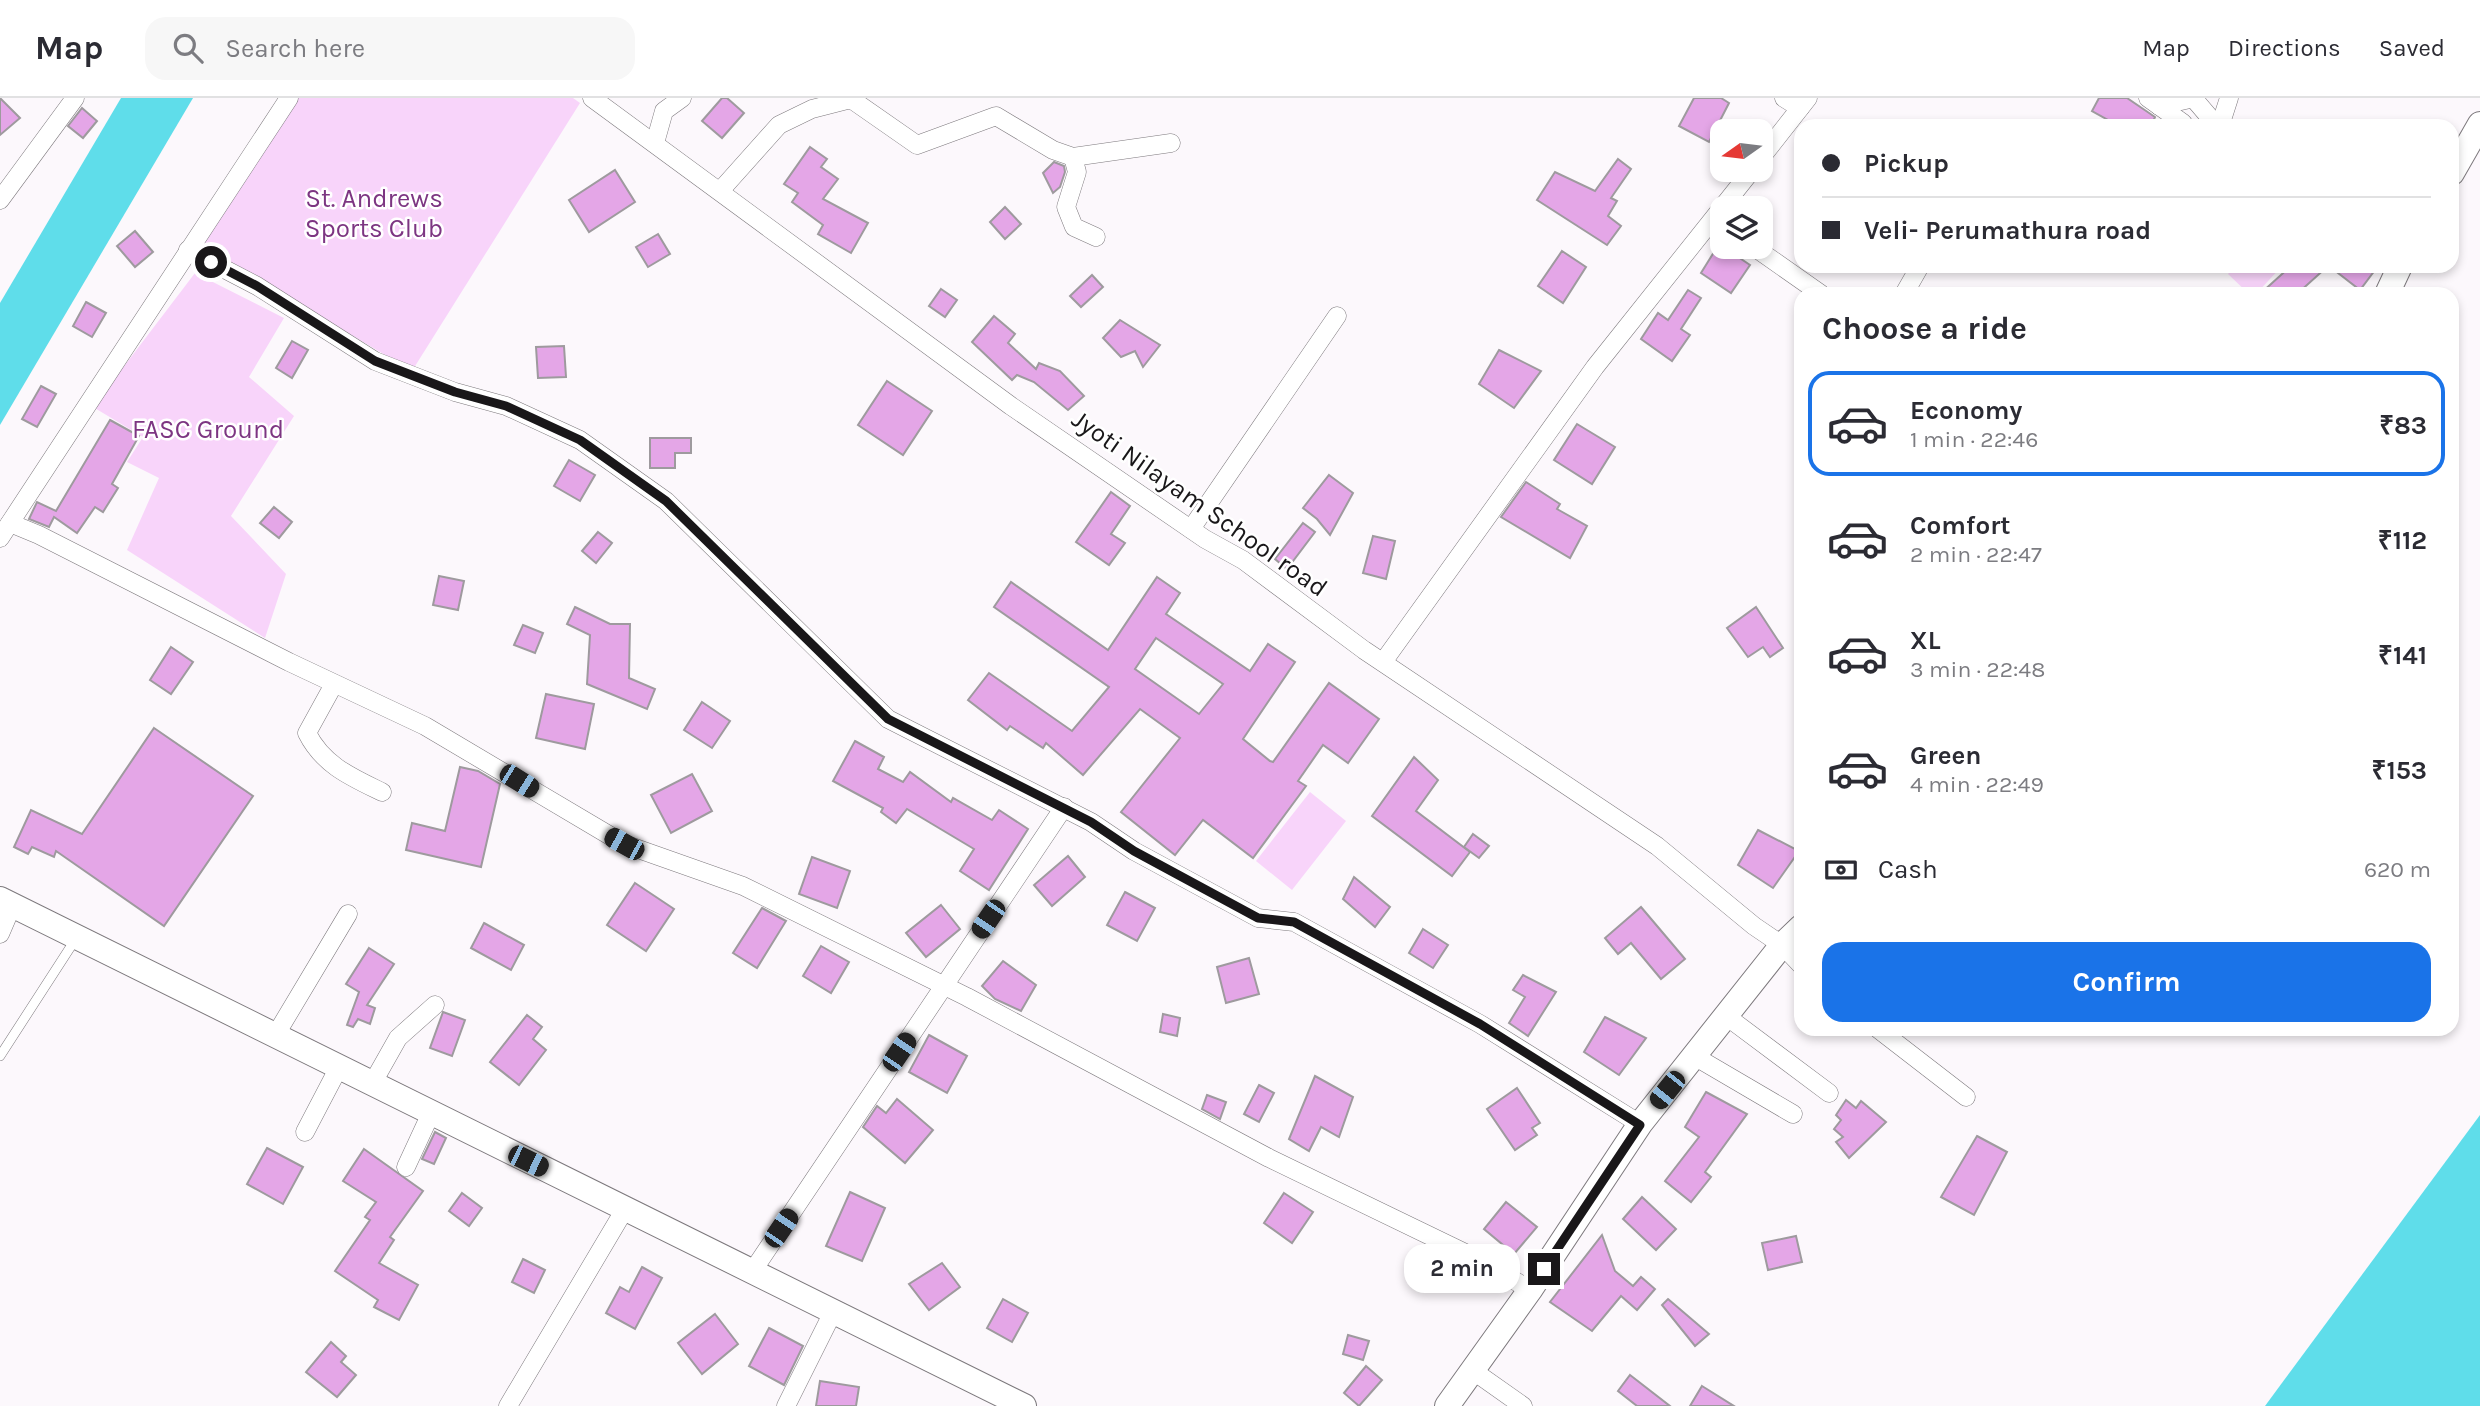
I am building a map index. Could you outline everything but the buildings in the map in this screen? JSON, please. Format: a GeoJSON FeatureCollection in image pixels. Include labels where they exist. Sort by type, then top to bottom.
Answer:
{"type":"FeatureCollection","features":[{"type":"Feature","properties":{"kind":"main road"},"geometry":{"type":"LineString","coordinates":[[2459,161],[2480,124]]}},
{"type":"Feature","properties":{"kind":"main road"},"geometry":{"type":"LineString","coordinates":[[6,903],[1024,1406]]}},
{"type":"Feature","properties":{"kind":"main road"},"geometry":{"type":"LineString","coordinates":[[1447,1406],[1530,1290],[1640,1125],[1782,945],[1794,934]]}},
{"type":"Feature","properties":{"kind":"street"},"geometry":{"type":"LineString","coordinates":[[0,200],[75,98]]}},
{"type":"Feature","properties":{"kind":"street"},"geometry":{"type":"LineString","coordinates":[[289,98],[5,531],[150,589],[334,684],[425,726],[624,844],[743,886],[943,986],[1269,1158],[1484,1262],[1530,1290]]}},
{"type":"Feature","properties":{"kind":"street","name":"Jyoti Nilayam School road"},"geometry":{"type":"LineString","coordinates":[[592,98],[901,327],[1191,529],[1243,560],[1383,662],[1657,846],[1754,926],[1782,945],[1794,958]]}},
{"type":"Feature","properties":{"kind":"street"},"geometry":{"type":"LineString","coordinates":[[655,143],[664,111],[682,98]]}},
{"type":"Feature","properties":{"kind":"street"},"geometry":{"type":"LineString","coordinates":[[1784,98],[1804,103]]}},
{"type":"Feature","properties":{"kind":"street"},"geometry":{"type":"LineString","coordinates":[[2153,102],[2194,98],[2213,119]]}},
{"type":"Feature","properties":{"kind":"street"},"geometry":{"type":"LineString","coordinates":[[2222,119],[2229,98]]}},
{"type":"Feature","properties":{"kind":"street"},"geometry":{"type":"LineString","coordinates":[[720,191],[779,125],[812,109],[852,99],[917,145],[996,116],[1053,150],[1073,157],[1171,143]]}},
{"type":"Feature","properties":{"kind":"street"},"geometry":{"type":"LineString","coordinates":[[2153,102],[2178,119]]}},
{"type":"Feature","properties":{"kind":"street"},"geometry":{"type":"LineString","coordinates":[[1773,148],[1793,131]]}},
{"type":"Feature","properties":{"kind":"street"},"geometry":{"type":"LineString","coordinates":[[1073,157],[1077,172],[1066,207],[1074,227],[1096,237]]}},
{"type":"Feature","properties":{"kind":"street"},"geometry":{"type":"LineString","coordinates":[[1383,662],[1595,368],[1710,231]]}},
{"type":"Feature","properties":{"kind":"street"},"geometry":{"type":"LineString","coordinates":[[188,250],[257,286],[375,361],[455,392],[506,406],[580,440],[666,501],[888,719],[1064,807],[1134,851],[1258,918],[1294,922],[1480,1024],[1640,1125]]}},
{"type":"Feature","properties":{"kind":"street"},"geometry":{"type":"LineString","coordinates":[[1771,259],[1811,287]]}},
{"type":"Feature","properties":{"kind":"street"},"geometry":{"type":"LineString","coordinates":[[1191,529],[1337,316]]}},
{"type":"Feature","properties":{"kind":"street"},"geometry":{"type":"LineString","coordinates":[[334,684],[307,733],[313,747],[333,767],[382,792]]}},
{"type":"Feature","properties":{"kind":"street"},"geometry":{"type":"LineString","coordinates":[[752,1272],[1064,807]]}},
{"type":"Feature","properties":{"kind":"street"},"geometry":{"type":"LineString","coordinates":[[0,934],[6,903]]}},
{"type":"Feature","properties":{"kind":"street"},"geometry":{"type":"LineString","coordinates":[[275,1036],[348,914]]}},
{"type":"Feature","properties":{"kind":"street"},"geometry":{"type":"LineString","coordinates":[[372,1084],[398,1038],[435,1005]]}},
{"type":"Feature","properties":{"kind":"street"},"geometry":{"type":"LineString","coordinates":[[1726,1016],[1829,1093]]}},
{"type":"Feature","properties":{"kind":"street"},"geometry":{"type":"LineString","coordinates":[[1887,1036],[1966,1097]]}},
{"type":"Feature","properties":{"kind":"street"},"geometry":{"type":"LineString","coordinates":[[1695,1056],[1793,1114]]}},
{"type":"Feature","properties":{"kind":"street"},"geometry":{"type":"LineString","coordinates":[[305,1132],[339,1067]]}},
{"type":"Feature","properties":{"kind":"street"},"geometry":{"type":"LineString","coordinates":[[406,1167],[431,1113]]}},
{"type":"Feature","properties":{"kind":"street"},"geometry":{"type":"LineString","coordinates":[[508,1406],[625,1209]]}},
{"type":"Feature","properties":{"kind":"street"},"geometry":{"type":"LineString","coordinates":[[786,1406],[833,1312]]}},
{"type":"Feature","properties":{"kind":"street"},"geometry":{"type":"LineString","coordinates":[[1472,1370],[1523,1406]]}},
{"type":"Feature","properties":{"kind":"lane"},"geometry":{"type":"LineString","coordinates":[[0,1056],[77,937]]}},
{"type":"Feature","properties":{"kind":"green space","name":"St. Andrews Sports Club"},"geometry":{"type":"Polygon","coordinates":[[[298,98],[573,98],[580,103],[412,371],[202,246],[298,98]]]}},
{"type":"Feature","properties":{"kind":"green space","name":"FASC Ground"},"geometry":{"type":"Polygon","coordinates":[[[195,273],[284,318],[249,377],[294,416],[231,516],[286,574],[265,638],[127,550],[159,478],[127,462],[143,437],[93,407],[195,273]]]}},
{"type":"Feature","properties":{"kind":"green space"},"geometry":{"type":"Polygon","coordinates":[[[2276,273],[2262,287],[2242,287],[2228,274],[2276,273]]]}},
{"type":"Feature","properties":{"kind":"green space"},"geometry":{"type":"Polygon","coordinates":[[[1310,792],[1346,821],[1292,890],[1256,861],[1310,792]]]}},
{"type":"Feature","properties":{"kind":"water"},"geometry":{"type":"Polygon","coordinates":[[[121,98],[193,98],[0,425],[0,303],[121,98]]]}},
{"type":"Feature","properties":{"kind":"water"},"geometry":{"type":"Polygon","coordinates":[[[2480,1115],[2480,1406],[2265,1406],[2480,1115]]]}},
{"type":"Feature","properties":{"kind":"route"},"geometry":{"type":"LineString","coordinates":[[211,262],[257,286],[375,361],[455,392],[506,406],[547,422],[580,440],[666,501],[705,543],[754,586],[888,719],[1064,807],[1134,851],[1258,918],[1294,922],[1480,1024],[1640,1125],[1544,1269]]}}]}
